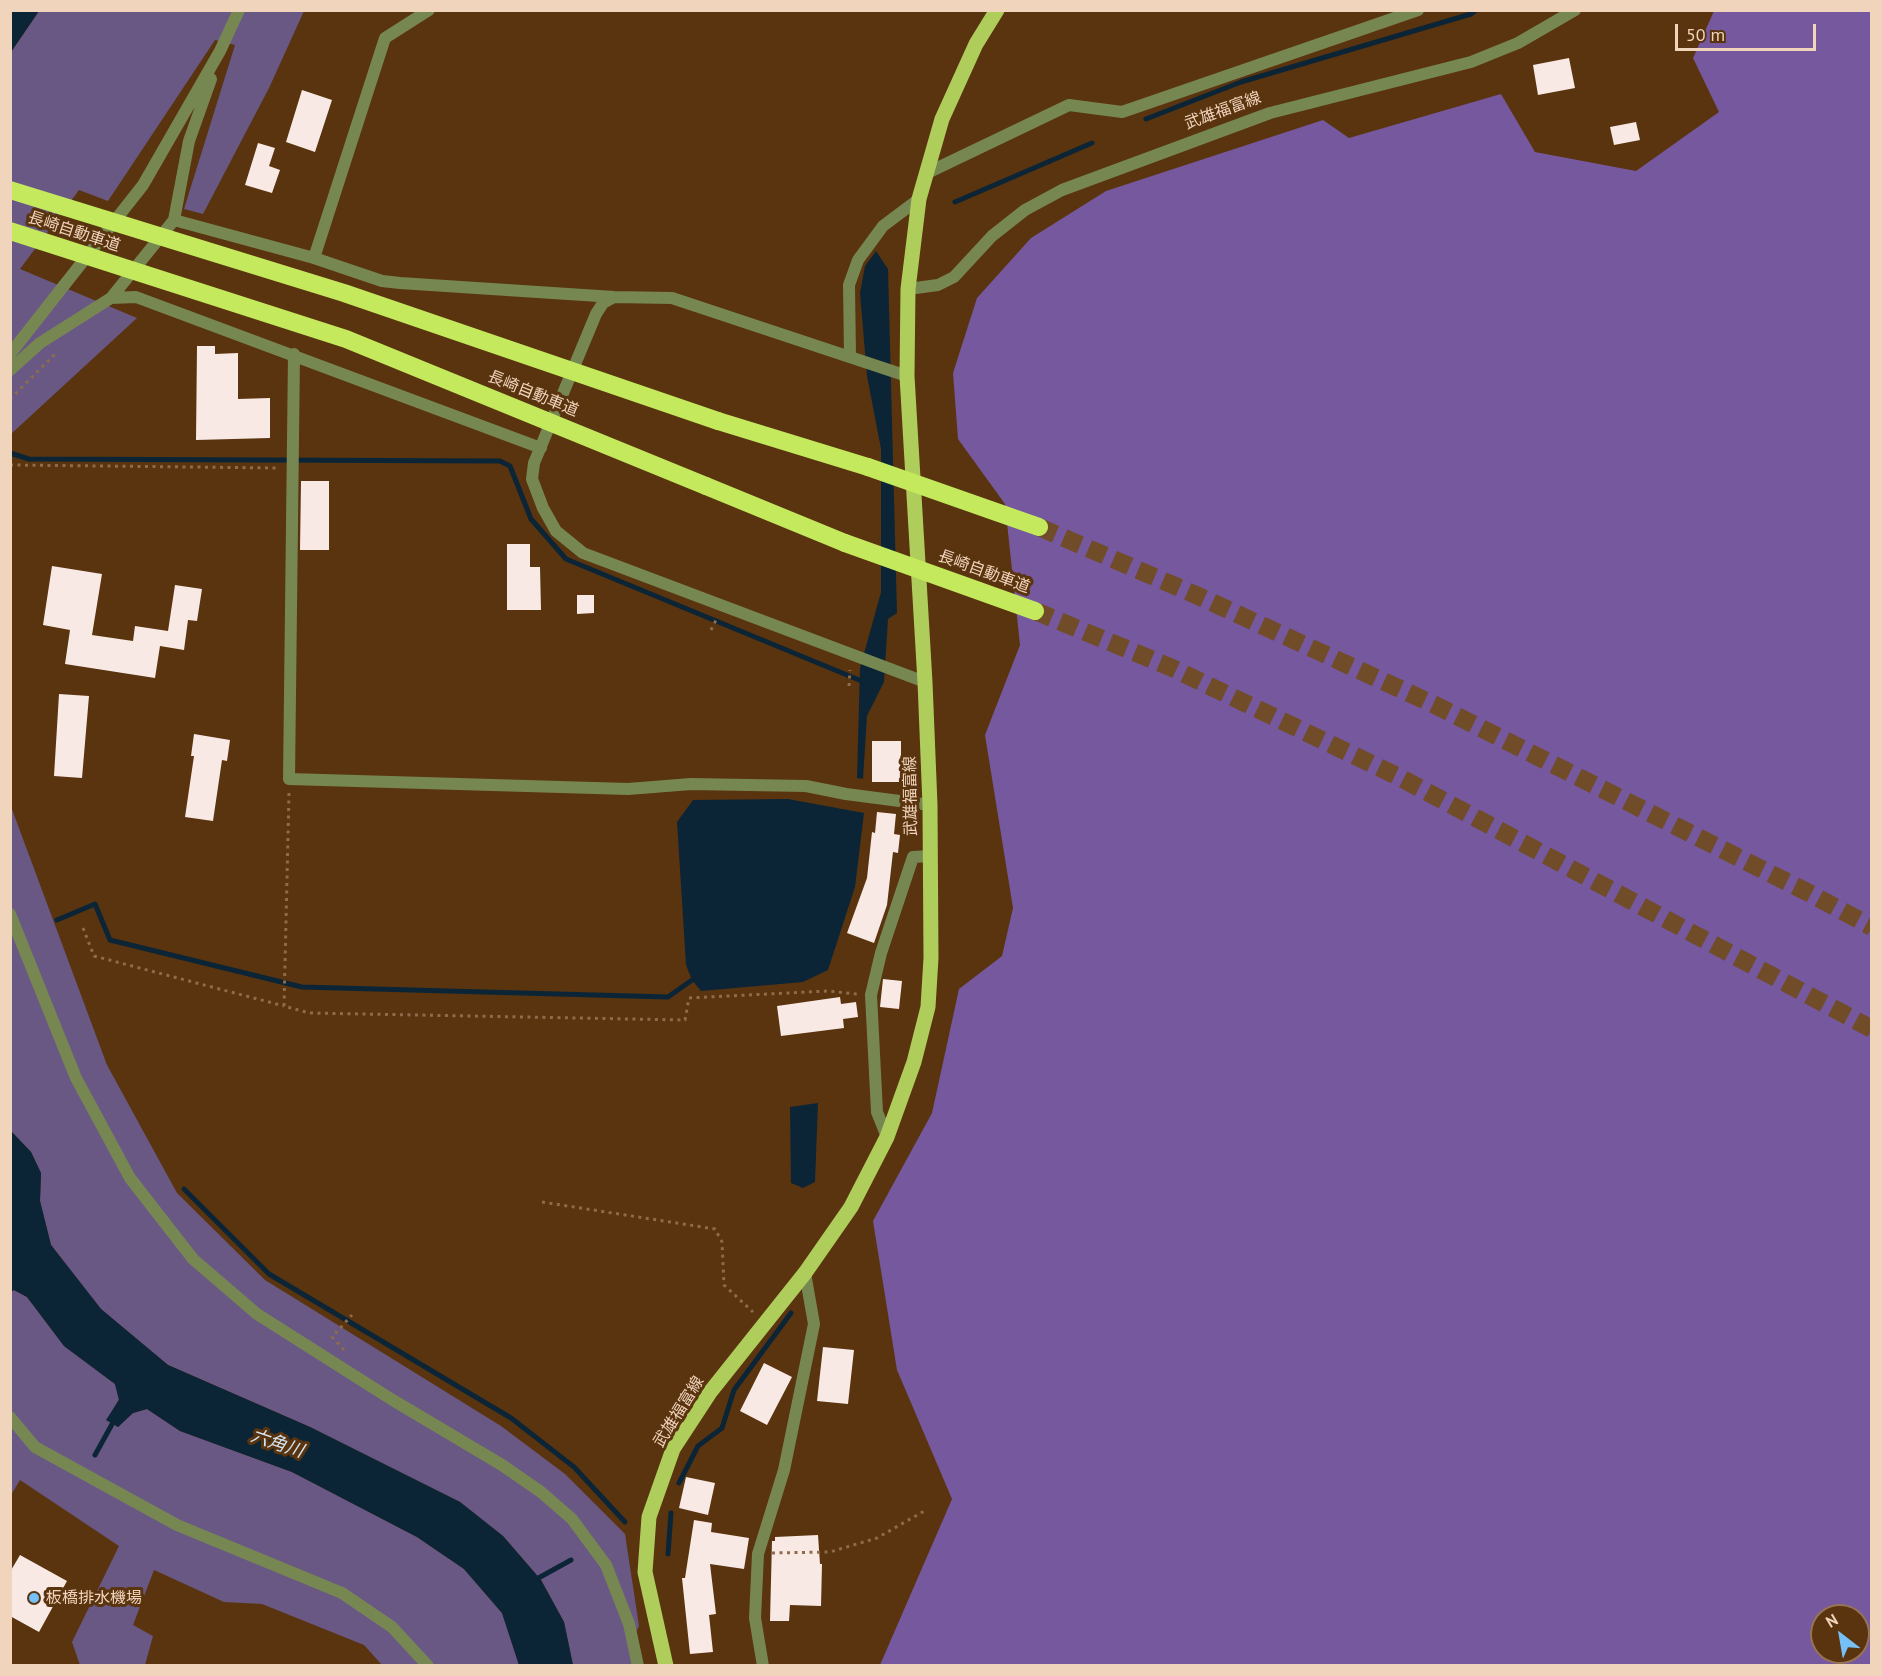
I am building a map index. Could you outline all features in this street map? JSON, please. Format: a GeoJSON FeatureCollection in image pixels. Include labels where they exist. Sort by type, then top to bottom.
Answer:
{"type":"FeatureCollection","features":[{"type":"Feature","properties":{"kind":"highway","name":"長崎自動車道"},"geometry":{"type":"LineString","coordinates":[[10,190],[344,293],[718,421],[868,467],[1039,527]]}},
{"type":"Feature","properties":{"kind":"highway","name":"長崎自動車道"},"geometry":{"type":"LineString","coordinates":[[10,231],[346,339],[845,543],[1035,611]]}},
{"type":"Feature","properties":{"kind":"main road","name":"武雄福富線"},"geometry":{"type":"LineString","coordinates":[[666,1665],[645,1572],[649,1517],[673,1449],[711,1392],[805,1273],[851,1207],[887,1137],[914,1062],[928,1007],[930,805],[925,682],[901,374],[919,199],[942,118],[976,44],[997,10]]}},
{"type":"Feature","properties":{"kind":"street"},"geometry":{"type":"LineString","coordinates":[[10,354],[143,184],[220,51],[239,10]]}},
{"type":"Feature","properties":{"kind":"street"},"geometry":{"type":"LineString","coordinates":[[314,258],[385,38],[429,10]]}},
{"type":"Feature","properties":{"kind":"street"},"geometry":{"type":"LineString","coordinates":[[927,173],[1069,105],[1122,112],[1418,10]]}},
{"type":"Feature","properties":{"kind":"street","name":"武雄福富線"},"geometry":{"type":"LineString","coordinates":[[908,289],[938,285],[954,277],[992,236],[1025,210],[1062,190],[1270,112],[1471,62],[1518,43],[1575,10]]}},
{"type":"Feature","properties":{"kind":"street"},"geometry":{"type":"LineString","coordinates":[[10,370],[40,343],[111,298],[174,220],[189,141],[220,51]]}},
{"type":"Feature","properties":{"kind":"street"},"geometry":{"type":"LineString","coordinates":[[855,358],[849,285],[858,260],[883,226],[919,199]]}},
{"type":"Feature","properties":{"kind":"street"},"geometry":{"type":"LineString","coordinates":[[174,220],[314,258],[382,281],[614,297],[625,295],[672,298],[901,374]]}},
{"type":"Feature","properties":{"kind":"street"},"geometry":{"type":"LineString","coordinates":[[111,298],[136,297],[541,448]]}},
{"type":"Feature","properties":{"kind":"street"},"geometry":{"type":"LineString","coordinates":[[614,297],[603,303],[596,314],[534,462],[531,479],[556,531],[583,553],[851,661],[898,672],[925,682]]}},
{"type":"Feature","properties":{"kind":"street"},"geometry":{"type":"LineString","coordinates":[[294,354],[289,779],[628,789],[691,784],[806,786],[846,794],[930,805]]}},
{"type":"Feature","properties":{"kind":"street"},"geometry":{"type":"LineString","coordinates":[[887,1137],[877,1112],[871,995],[881,953],[913,857],[930,856]]}},
{"type":"Feature","properties":{"kind":"street"},"geometry":{"type":"LineString","coordinates":[[10,914],[81,1088],[130,1178],[193,1259],[257,1314],[391,1400],[502,1465],[541,1491],[564,1512],[606,1565],[629,1624],[638,1665]]}},
{"type":"Feature","properties":{"kind":"street"},"geometry":{"type":"LineString","coordinates":[[763,1665],[755,1618],[758,1554],[784,1470],[814,1324],[805,1273]]}},
{"type":"Feature","properties":{"kind":"street"},"geometry":{"type":"LineString","coordinates":[[10,1417],[35,1447],[177,1525],[342,1593],[392,1628],[428,1665]]}},
{"type":"Feature","properties":{"kind":"path"},"geometry":{"type":"LineString","coordinates":[[10,465],[293,468]]}},
{"type":"Feature","properties":{"kind":"path"},"geometry":{"type":"LineString","coordinates":[[711,630],[719,614]]}},
{"type":"Feature","properties":{"kind":"path"},"geometry":{"type":"LineString","coordinates":[[849,686],[851,661]]}},
{"type":"Feature","properties":{"kind":"path"},"geometry":{"type":"LineString","coordinates":[[284,1006],[289,779]]}},
{"type":"Feature","properties":{"kind":"path"},"geometry":{"type":"LineString","coordinates":[[83,928],[94,956],[309,1013],[685,1020],[689,998],[828,991],[871,995]]}},
{"type":"Feature","properties":{"kind":"path"},"geometry":{"type":"LineString","coordinates":[[542,1202],[715,1229],[722,1242],[724,1285],[765,1323]]}},
{"type":"Feature","properties":{"kind":"path"},"geometry":{"type":"LineString","coordinates":[[343,1325],[352,1315]]}},
{"type":"Feature","properties":{"kind":"path"},"geometry":{"type":"LineString","coordinates":[[758,1554],[830,1552],[878,1538],[926,1510]]}},
{"type":"Feature","properties":{"kind":"shaded area"},"geometry":{"type":"Polygon","coordinates":[[[39,11],[304,11],[269,88],[203,214],[184,209],[235,45],[215,40],[108,201],[79,190],[20,269],[137,318],[11,434],[11,52],[39,11]]]}},
{"type":"Feature","properties":{"kind":"shaded area"},"geometry":{"type":"Polygon","coordinates":[[[1714,11],[1871,11],[1871,1665],[880,1665],[952,1499],[897,1370],[873,1221],[932,1113],[959,989],[1002,956],[1013,908],[985,735],[1020,645],[1005,504],[958,439],[953,373],[977,298],[1031,238],[1106,191],[1323,120],[1349,138],[1501,94],[1535,152],[1636,171],[1719,112],[1693,58],[1714,11]]]}},
{"type":"Feature","properties":{"kind":"shaded area"},"geometry":{"type":"Polygon","coordinates":[[[10,804],[107,1065],[177,1193],[265,1280],[501,1426],[565,1474],[625,1534],[639,1626],[630,1643],[633,1665],[573,1665],[564,1622],[541,1580],[503,1536],[460,1502],[310,1427],[168,1365],[101,1309],[51,1245],[40,1201],[41,1173],[31,1152],[11,1131],[10,804]]]}},
{"type":"Feature","properties":{"kind":"shaded area"},"geometry":{"type":"Polygon","coordinates":[[[14,1290],[27,1297],[64,1346],[115,1384],[119,1399],[107,1420],[118,1427],[133,1413],[147,1409],[180,1431],[292,1472],[417,1537],[464,1569],[502,1613],[519,1665],[382,1665],[364,1645],[262,1604],[224,1602],[154,1570],[133,1625],[153,1636],[145,1665],[80,1665],[72,1642],[119,1546],[20,1480],[11,1495],[10,1292],[14,1290]]]}},
{"type":"Feature","properties":{"kind":"water"},"geometry":{"type":"Polygon","coordinates":[[[10,11],[39,11],[11,52],[10,11]]]}},
{"type":"Feature","properties":{"kind":"water"},"geometry":{"type":"Polygon","coordinates":[[[876,251],[888,269],[897,613],[888,619],[884,682],[867,716],[863,779],[857,778],[860,668],[881,592],[881,449],[867,376],[860,293],[865,266],[876,251]]]}},
{"type":"Feature","properties":{"kind":"water"},"geometry":{"type":"Polygon","coordinates":[[[788,799],[864,813],[855,887],[828,970],[803,982],[701,991],[692,980],[686,965],[677,822],[693,800],[788,799]]]}},
{"type":"Feature","properties":{"kind":"water"},"geometry":{"type":"Polygon","coordinates":[[[818,1103],[815,1182],[803,1188],[791,1183],[790,1107],[818,1103]]]}},
{"type":"Feature","properties":{"kind":"water","name":"六角川"},"geometry":{"type":"Polygon","coordinates":[[[11,1131],[31,1152],[41,1173],[40,1201],[51,1245],[101,1309],[168,1365],[310,1427],[460,1502],[503,1536],[541,1580],[564,1622],[573,1665],[519,1665],[502,1613],[464,1569],[417,1537],[292,1472],[180,1431],[147,1409],[133,1413],[118,1427],[106,1420],[119,1400],[115,1384],[64,1346],[27,1297],[14,1290],[11,1292],[11,1131]]]}},
{"type":"Feature","properties":{"kind":"building"},"geometry":{"type":"Polygon","coordinates":[[[1569,58],[1575,88],[1538,95],[1533,65],[1569,58]]]}},
{"type":"Feature","properties":{"kind":"building"},"geometry":{"type":"Polygon","coordinates":[[[302,90],[332,100],[315,152],[286,142],[302,90]]]}},
{"type":"Feature","properties":{"kind":"building"},"geometry":{"type":"Polygon","coordinates":[[[1636,122],[1640,140],[1614,145],[1610,127],[1636,122]]]}},
{"type":"Feature","properties":{"kind":"building"},"geometry":{"type":"Polygon","coordinates":[[[258,143],[275,148],[269,166],[280,170],[272,193],[245,185],[258,143]]]}},
{"type":"Feature","properties":{"kind":"building"},"geometry":{"type":"Polygon","coordinates":[[[197,346],[215,346],[215,354],[238,353],[238,399],[270,398],[270,438],[196,440],[197,346]]]}},
{"type":"Feature","properties":{"kind":"building"},"geometry":{"type":"Polygon","coordinates":[[[301,481],[329,481],[329,550],[300,550],[301,481]]]}},
{"type":"Feature","properties":{"kind":"building"},"geometry":{"type":"Polygon","coordinates":[[[507,544],[530,544],[530,567],[540,567],[541,610],[507,610],[507,544]]]}},
{"type":"Feature","properties":{"kind":"building"},"geometry":{"type":"Polygon","coordinates":[[[52,566],[102,574],[92,635],[133,641],[135,626],[168,631],[175,585],[202,589],[197,621],[188,620],[184,650],[160,646],[155,678],[65,664],[70,630],[43,625],[52,566]]]}},
{"type":"Feature","properties":{"kind":"building"},"geometry":{"type":"Polygon","coordinates":[[[577,595],[594,595],[594,613],[577,614],[577,595]]]}},
{"type":"Feature","properties":{"kind":"building"},"geometry":{"type":"Polygon","coordinates":[[[59,694],[89,696],[82,778],[54,776],[59,694]]]}},
{"type":"Feature","properties":{"kind":"building"},"geometry":{"type":"Polygon","coordinates":[[[194,734],[230,740],[227,761],[222,760],[213,821],[185,817],[194,756],[191,756],[194,734]]]}},
{"type":"Feature","properties":{"kind":"building"},"geometry":{"type":"Polygon","coordinates":[[[872,741],[901,741],[901,782],[872,782],[872,741]]]}},
{"type":"Feature","properties":{"kind":"building"},"geometry":{"type":"Polygon","coordinates":[[[877,812],[896,814],[894,834],[900,835],[898,853],[893,852],[887,905],[874,943],[847,933],[867,878],[872,832],[875,833],[877,812]]]}},
{"type":"Feature","properties":{"kind":"building"},"geometry":{"type":"Polygon","coordinates":[[[883,979],[902,981],[899,1009],[880,1007],[883,979]]]}},
{"type":"Feature","properties":{"kind":"building"},"geometry":{"type":"Polygon","coordinates":[[[840,997],[841,1004],[856,1002],[858,1017],[843,1019],[844,1028],[781,1036],[777,1006],[840,997]]]}},
{"type":"Feature","properties":{"kind":"building"},"geometry":{"type":"Polygon","coordinates":[[[823,1347],[854,1350],[848,1404],[817,1401],[823,1347]]]}},
{"type":"Feature","properties":{"kind":"building"},"geometry":{"type":"Polygon","coordinates":[[[764,1363],[792,1377],[767,1425],[740,1411],[764,1363]]]}},
{"type":"Feature","properties":{"kind":"building"},"geometry":{"type":"Polygon","coordinates":[[[686,1477],[715,1483],[708,1515],[679,1508],[686,1477]]]}},
{"type":"Feature","properties":{"kind":"building"},"geometry":{"type":"Polygon","coordinates":[[[694,1520],[712,1523],[711,1532],[749,1538],[744,1569],[710,1564],[716,1614],[709,1615],[713,1652],[690,1654],[682,1578],[685,1578],[694,1520]]]}},
{"type":"Feature","properties":{"kind":"building"},"geometry":{"type":"Polygon","coordinates":[[[818,1535],[820,1564],[822,1564],[821,1606],[790,1605],[789,1621],[770,1621],[772,1541],[775,1541],[775,1537],[818,1535]]]}},
{"type":"Feature","properties":{"kind":"building","name":"板橋排水機場"},"geometry":{"type":"Polygon","coordinates":[[[20,1555],[67,1581],[39,1632],[10,1616],[10,1572],[20,1555]]]}},
{"type":"Feature","properties":{"kind":"waterway"},"geometry":{"type":"LineString","coordinates":[[1146,119],[1241,82],[1471,14],[1476,10]]}},
{"type":"Feature","properties":{"kind":"waterway"},"geometry":{"type":"LineString","coordinates":[[955,202],[1092,143]]}},
{"type":"Feature","properties":{"kind":"waterway"},"geometry":{"type":"LineString","coordinates":[[10,453],[29,459],[500,461],[510,466],[531,519],[566,559],[864,682]]}},
{"type":"Feature","properties":{"kind":"waterway"},"geometry":{"type":"LineString","coordinates":[[57,920],[95,904],[110,940],[302,987],[668,997],[692,980]]}},
{"type":"Feature","properties":{"kind":"waterway"},"geometry":{"type":"LineString","coordinates":[[184,1189],[269,1274],[511,1418],[574,1467],[625,1522]]}},
{"type":"Feature","properties":{"kind":"waterway"},"geometry":{"type":"LineString","coordinates":[[679,1483],[698,1446],[722,1428],[734,1390],[791,1313]]}},
{"type":"Feature","properties":{"kind":"waterway"},"geometry":{"type":"LineString","coordinates":[[95,1455],[116,1417]]}},
{"type":"Feature","properties":{"kind":"waterway"},"geometry":{"type":"LineString","coordinates":[[668,1554],[671,1513]]}},
{"type":"Feature","properties":{"kind":"waterway"},"geometry":{"type":"LineString","coordinates":[[533,1581],[571,1560]]}},
{"type":"Feature","properties":{"kind":"tunnel"},"geometry":{"type":"LineString","coordinates":[[1039,527],[1196,595],[1435,705],[1872,927]]}},
{"type":"Feature","properties":{"kind":"tunnel"},"geometry":{"type":"LineString","coordinates":[[1035,611],[1170,667],[1399,777],[1872,1029]]}},
{"type":"Feature","properties":{"kind":"place","name":"板橋排水機場"},"geometry":{"type":"Point","coordinates":[34,1598]}}]}
